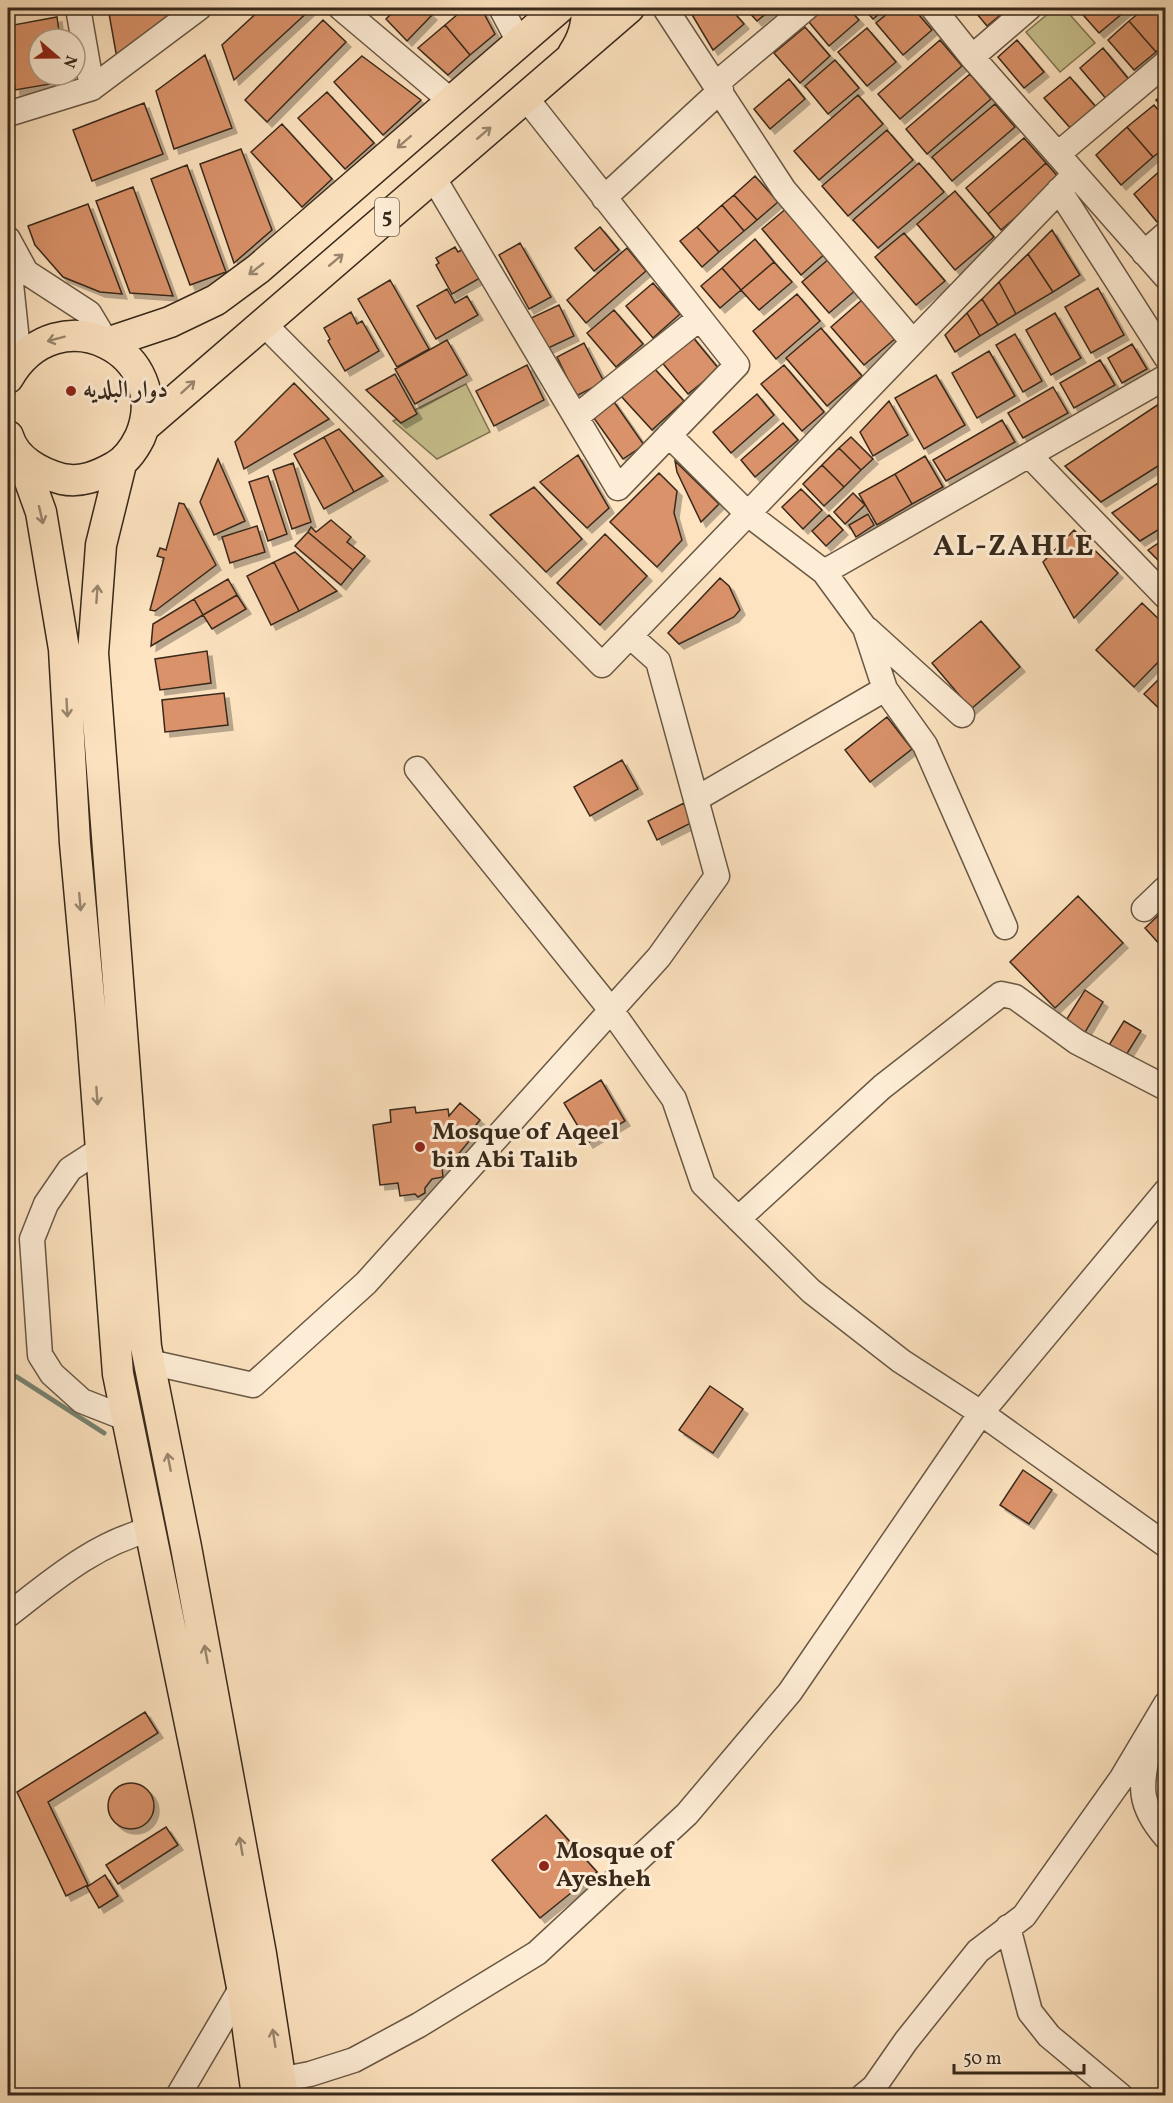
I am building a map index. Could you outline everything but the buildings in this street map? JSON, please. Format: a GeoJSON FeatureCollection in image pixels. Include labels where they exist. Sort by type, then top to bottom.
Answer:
{"type":"FeatureCollection","features":[{"type":"Feature","properties":{"kind":"main road","name":"5"},"geometry":{"type":"LineString","coordinates":[[107,343],[170,322],[216,300],[258,269],[559,8]]}},
{"type":"Feature","properties":{"kind":"main road"},"geometry":{"type":"LineString","coordinates":[[569,59],[580,43],[587,25],[587,8]]}},
{"type":"Feature","properties":{"kind":"main road","name":"5"},"geometry":{"type":"LineString","coordinates":[[144,426],[629,8]]}},
{"type":"Feature","properties":{"kind":"main road"},"geometry":{"type":"LineString","coordinates":[[11,367],[37,345],[60,336],[84,335],[107,343],[127,357],[140,378],[146,401],[144,426],[135,447],[121,464],[97,477],[70,481],[44,474],[15,448]]}},
{"type":"Feature","properties":{"kind":"main road"},"geometry":{"type":"LineString","coordinates":[[15,448],[41,512],[64,649],[75,843],[118,1374],[242,1987],[269,2089]]}},
{"type":"Feature","properties":{"kind":"main road"},"geometry":{"type":"LineString","coordinates":[[121,464],[101,545],[93,653],[149,1362],[186,1547],[259,1942],[269,2089]]}},
{"type":"Feature","properties":{"kind":"street"},"geometry":{"type":"LineString","coordinates":[[78,8],[92,88]]}},
{"type":"Feature","properties":{"kind":"street"},"geometry":{"type":"LineString","coordinates":[[8,114],[92,88],[199,8]]}},
{"type":"Feature","properties":{"kind":"street"},"geometry":{"type":"LineString","coordinates":[[341,8],[451,101]]}},
{"type":"Feature","properties":{"kind":"street"},"geometry":{"type":"LineString","coordinates":[[501,8],[519,42]]}},
{"type":"Feature","properties":{"kind":"street"},"geometry":{"type":"LineString","coordinates":[[665,8],[719,87],[784,190],[914,342]]}},
{"type":"Feature","properties":{"kind":"street"},"geometry":{"type":"LineString","coordinates":[[604,198],[719,87],[806,8]]}},
{"type":"Feature","properties":{"kind":"street"},"geometry":{"type":"LineString","coordinates":[[933,8],[972,57],[1058,154],[1067,182],[1166,357]]}},
{"type":"Feature","properties":{"kind":"street"},"geometry":{"type":"LineString","coordinates":[[972,57],[1029,8]]}},
{"type":"Feature","properties":{"kind":"street"},"geometry":{"type":"LineString","coordinates":[[1058,154],[1166,63]]}},
{"type":"Feature","properties":{"kind":"street"},"geometry":{"type":"LineString","coordinates":[[434,177],[618,488],[737,365],[526,98]]}},
{"type":"Feature","properties":{"kind":"street"},"geometry":{"type":"LineString","coordinates":[[262,322],[603,665],[1067,182]]}},
{"type":"Feature","properties":{"kind":"street"},"geometry":{"type":"LineString","coordinates":[[1067,182],[1144,253],[1166,277]]}},
{"type":"Feature","properties":{"kind":"street"},"geometry":{"type":"LineString","coordinates":[[1144,253],[1166,234]]}},
{"type":"Feature","properties":{"kind":"street"},"geometry":{"type":"LineString","coordinates":[[8,239],[26,272],[89,313],[107,343]]}},
{"type":"Feature","properties":{"kind":"street"},"geometry":{"type":"LineString","coordinates":[[8,255],[11,367]]}},
{"type":"Feature","properties":{"kind":"street"},"geometry":{"type":"LineString","coordinates":[[576,417],[700,318]]}},
{"type":"Feature","properties":{"kind":"street"},"geometry":{"type":"LineString","coordinates":[[824,572],[1166,377]]}},
{"type":"Feature","properties":{"kind":"street"},"geometry":{"type":"LineString","coordinates":[[669,435],[748,514],[824,572],[865,628],[962,716]]}},
{"type":"Feature","properties":{"kind":"street"},"geometry":{"type":"LineString","coordinates":[[1029,455],[1166,597]]}},
{"type":"Feature","properties":{"kind":"street"},"geometry":{"type":"LineString","coordinates":[[865,628],[885,689],[925,745],[1005,927]]}},
{"type":"Feature","properties":{"kind":"street"},"geometry":{"type":"LineString","coordinates":[[149,1362],[253,1386],[366,1282],[659,957],[717,876],[658,661],[630,636]]}},
{"type":"Feature","properties":{"kind":"street"},"geometry":{"type":"LineString","coordinates":[[696,799],[885,689]]}},
{"type":"Feature","properties":{"kind":"street"},"geometry":{"type":"LineString","coordinates":[[417,769],[611,1010],[674,1099],[703,1184],[811,1291],[901,1361],[981,1413],[1166,1545]]}},
{"type":"Feature","properties":{"kind":"street"},"geometry":{"type":"LineString","coordinates":[[1144,909],[1166,888]]}},
{"type":"Feature","properties":{"kind":"street"},"geometry":{"type":"LineString","coordinates":[[738,1219],[882,1087],[1001,994],[1015,997],[1077,1042],[1166,1088]]}},
{"type":"Feature","properties":{"kind":"street"},"geometry":{"type":"LineString","coordinates":[[101,1149],[70,1169],[46,1204],[32,1239],[40,1355],[52,1374],[82,1401],[128,1419]]}},
{"type":"Feature","properties":{"kind":"street"},"geometry":{"type":"LineString","coordinates":[[269,2089],[354,2060],[419,2025],[537,1953],[687,1814],[790,1692],[981,1413],[1166,1191]]}},
{"type":"Feature","properties":{"kind":"street"},"geometry":{"type":"LineString","coordinates":[[8,1615],[88,1554],[130,1534],[149,1530]]}},
{"type":"Feature","properties":{"kind":"street"},"geometry":{"type":"LineString","coordinates":[[1160,1714],[1141,1783],[1151,1820],[1166,1838]]}},
{"type":"Feature","properties":{"kind":"street"},"geometry":{"type":"LineString","coordinates":[[863,2096],[874,2087],[906,2041],[978,1951],[1024,1916],[1122,1778],[1160,1714]]}},
{"type":"Feature","properties":{"kind":"street"},"geometry":{"type":"LineString","coordinates":[[1008,1928],[1030,2012],[1049,2036],[1121,2096]]}},
{"type":"Feature","properties":{"kind":"street"},"geometry":{"type":"LineString","coordinates":[[178,2096],[242,1987]]}},
{"type":"Feature","properties":{"kind":"shaded area"},"geometry":{"type":"Polygon","coordinates":[[[1055,8],[1064,8],[1095,43],[1060,72],[1026,32],[1055,8]]]}},
{"type":"Feature","properties":{"kind":"shaded area"},"geometry":{"type":"Polygon","coordinates":[[[466,384],[490,432],[437,459],[393,421],[466,384]]]}},
{"type":"Feature","properties":{"kind":"waterway"},"geometry":{"type":"LineString","coordinates":[[8,1375],[17,1377],[104,1433]]}},
{"type":"Feature","properties":{"kind":"place","name":"دوار البلديه"},"geometry":{"type":"Point","coordinates":[71,391]}},
{"type":"Feature","properties":{"kind":"place","name":"Mosque of Aqeel bin Abi Talib"},"geometry":{"type":"Point","coordinates":[420,1147]}},
{"type":"Feature","properties":{"kind":"place","name":"Mosque of Ayesheh"},"geometry":{"type":"Point","coordinates":[544,1866]}},
{"type":"Feature","properties":{"kind":"district","name":"AL-ZAHLE"},"geometry":{"type":"Point","coordinates":[1014,547]}}]}
